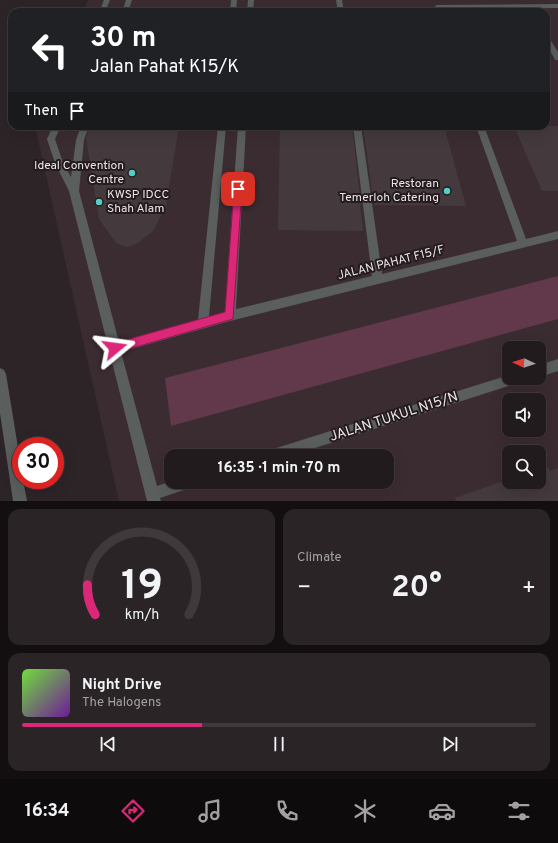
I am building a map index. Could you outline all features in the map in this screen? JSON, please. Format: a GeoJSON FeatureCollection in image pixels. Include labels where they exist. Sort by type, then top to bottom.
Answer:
{"type":"FeatureCollection","features":[{"type":"Feature","properties":{"kind":"street"},"geometry":{"type":"LineString","coordinates":[[437,6],[499,8]]}},
{"type":"Feature","properties":{"kind":"street"},"geometry":{"type":"LineString","coordinates":[[539,8],[558,6]]}},
{"type":"Feature","properties":{"kind":"street"},"geometry":{"type":"LineString","coordinates":[[550,44],[558,58]]}},
{"type":"Feature","properties":{"kind":"street"},"geometry":{"type":"LineString","coordinates":[[54,130],[51,139],[59,163],[74,191],[153,497],[172,489]]}},
{"type":"Feature","properties":{"kind":"street"},"geometry":{"type":"LineString","coordinates":[[74,191],[80,140],[84,130]]}},
{"type":"Feature","properties":{"kind":"street"},"geometry":{"type":"LineString","coordinates":[[203,323],[222,130]]}},
{"type":"Feature","properties":{"kind":"street"},"geometry":{"type":"LineString","coordinates":[[230,316],[242,130]]}},
{"type":"Feature","properties":{"kind":"street"},"geometry":{"type":"LineString","coordinates":[[358,130],[378,279]]}},
{"type":"Feature","properties":{"kind":"street"},"geometry":{"type":"LineString","coordinates":[[481,130],[522,244]]}},
{"type":"Feature","properties":{"kind":"street","name":"JALAN PAHAT F15/F"},"geometry":{"type":"LineString","coordinates":[[115,348],[230,316],[558,235]]}},
{"type":"Feature","properties":{"kind":"street"},"geometry":{"type":"LineString","coordinates":[[546,369],[558,365]]}},
{"type":"Feature","properties":{"kind":"street"},"geometry":{"type":"LineString","coordinates":[[0,374],[20,501]]}},
{"type":"Feature","properties":{"kind":"street","name":"JALAN TUKUL N15/N"},"geometry":{"type":"LineString","coordinates":[[292,449],[502,383]]}},
{"type":"Feature","properties":{"kind":"shaded area"},"geometry":{"type":"Polygon","coordinates":[[[88,0],[558,0],[558,501],[119,501],[36,130],[550,130],[550,8],[85,8],[88,0]]]}},
{"type":"Feature","properties":{"kind":"shaded area"},"geometry":{"type":"Polygon","coordinates":[[[558,276],[558,319],[171,426],[165,378],[558,276]]]}},
{"type":"Feature","properties":{"kind":"building"},"geometry":{"type":"Polygon","coordinates":[[[550,126],[558,126],[558,191],[542,191],[516,130],[550,130],[550,126]]]}},
{"type":"Feature","properties":{"kind":"building","name":"Ideal Convention Centre"},"geometry":{"type":"Polygon","coordinates":[[[89,130],[178,130],[166,205],[153,231],[138,243],[127,247],[116,243],[99,219],[86,138],[89,130]]]}},
{"type":"Feature","properties":{"kind":"building"},"geometry":{"type":"Polygon","coordinates":[[[280,130],[352,130],[363,231],[278,230],[280,130]]]}},
{"type":"Feature","properties":{"kind":"building"},"geometry":{"type":"Polygon","coordinates":[[[364,130],[445,130],[466,206],[374,205],[364,130]]]}},
{"type":"Feature","properties":{"kind":"building"},"geometry":{"type":"Polygon","coordinates":[[[548,467],[550,471],[558,468],[558,501],[456,501],[455,498],[502,481],[502,489],[546,489],[546,468],[548,467]]]}},
{"type":"Feature","properties":{"kind":"place","name":"Ideal Convention Centre"},"geometry":{"type":"Point","coordinates":[132,173]}},
{"type":"Feature","properties":{"kind":"place","name":"Restoran Temerloh Catering"},"geometry":{"type":"Point","coordinates":[447,191]}},
{"type":"Feature","properties":{"kind":"place","name":"KWSP IDCC Shah Alam"},"geometry":{"type":"Point","coordinates":[99,202]}},
{"type":"Feature","properties":{"kind":"route"},"geometry":{"type":"LineString","coordinates":[[115,348],[230,316],[238,189]]}}]}
